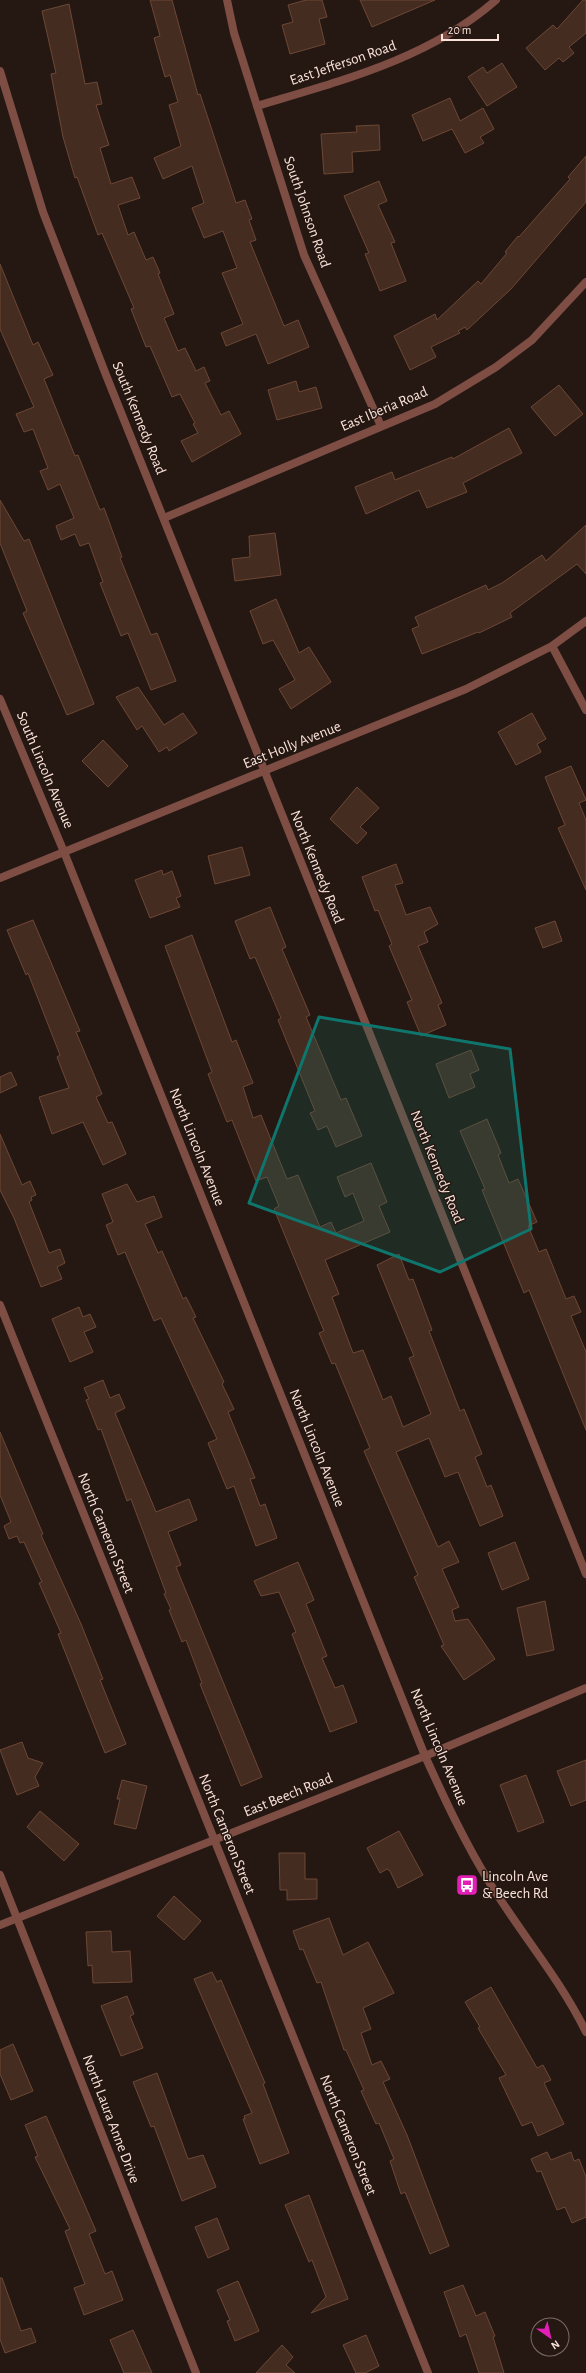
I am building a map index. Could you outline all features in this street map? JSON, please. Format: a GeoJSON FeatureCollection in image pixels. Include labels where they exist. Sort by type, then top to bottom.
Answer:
{"type":"FeatureCollection","features":[{"type":"Feature","properties":{"kind":"street","name":"South Johnson Road"},"geometry":{"type":"LineString","coordinates":[[227,0],[234,33],[304,255],[381,426]]}},
{"type":"Feature","properties":{"kind":"street","name":"East Jefferson Road"},"geometry":{"type":"LineString","coordinates":[[257,106],[362,74],[414,52],[480,14],[496,0]]}},
{"type":"Feature","properties":{"kind":"street","name":"South Kennedy Road"},"geometry":{"type":"LineString","coordinates":[[0,71],[44,212],[263,771]]}},
{"type":"Feature","properties":{"kind":"street","name":"East Iberia Road"},"geometry":{"type":"LineString","coordinates":[[164,518],[435,404],[496,367],[532,340],[586,282]]}},
{"type":"Feature","properties":{"kind":"street","name":"East Holly Avenue"},"geometry":{"type":"LineString","coordinates":[[0,878],[466,689],[552,646],[586,621]]}},
{"type":"Feature","properties":{"kind":"street"},"geometry":{"type":"LineString","coordinates":[[552,646],[586,710]]}},
{"type":"Feature","properties":{"kind":"street","name":"South Lincoln Avenue"},"geometry":{"type":"LineString","coordinates":[[0,699],[64,852]]}},
{"type":"Feature","properties":{"kind":"street","name":"North Kennedy Road"},"geometry":{"type":"LineString","coordinates":[[263,771],[586,1574]]}},
{"type":"Feature","properties":{"kind":"street","name":"North Lincoln Avenue"},"geometry":{"type":"LineString","coordinates":[[64,852],[425,1756],[467,1846],[520,1929],[557,1980],[586,2032]]}},
{"type":"Feature","properties":{"kind":"street","name":"North Cameron Street"},"geometry":{"type":"LineString","coordinates":[[0,1305],[428,2373]]}},
{"type":"Feature","properties":{"kind":"street","name":"East Beech Road"},"geometry":{"type":"LineString","coordinates":[[0,1925],[425,1756],[586,1688]]}},
{"type":"Feature","properties":{"kind":"street","name":"North Laura Anne Drive"},"geometry":{"type":"LineString","coordinates":[[0,1874],[196,2373]]}},
{"type":"Feature","properties":{"kind":"highlighted area"},"geometry":{"type":"Polygon","coordinates":[[[319,1017],[510,1049],[531,1229],[440,1272],[249,1203],[319,1017]]]}},
{"type":"Feature","properties":{"kind":"building"},"geometry":{"type":"Polygon","coordinates":[[[150,0],[172,0],[198,95],[200,94],[236,203],[245,200],[252,219],[249,220],[256,240],[250,242],[284,326],[298,320],[309,347],[268,364],[256,334],[226,346],[221,333],[243,324],[222,273],[237,268],[223,231],[204,238],[192,208],[204,203],[192,166],[163,179],[154,158],[181,146],[169,105],[178,102],[170,75],[165,77],[154,38],[160,36],[150,0]]]}},
{"type":"Feature","properties":{"kind":"building"},"geometry":{"type":"Polygon","coordinates":[[[306,0],[322,0],[327,17],[319,19],[325,44],[290,54],[282,25],[293,22],[288,5],[306,0]]]}},
{"type":"Feature","properties":{"kind":"building"},"geometry":{"type":"Polygon","coordinates":[[[360,0],[435,0],[372,27],[360,0]]]}},
{"type":"Feature","properties":{"kind":"building"},"geometry":{"type":"Polygon","coordinates":[[[583,0],[586,0],[586,33],[569,47],[574,53],[563,62],[559,58],[545,70],[526,48],[553,25],[557,29],[583,0]]]}},
{"type":"Feature","properties":{"kind":"building"},"geometry":{"type":"Polygon","coordinates":[[[69,4],[85,84],[97,82],[102,104],[96,105],[109,145],[100,148],[111,184],[132,177],[140,198],[118,205],[128,235],[134,232],[146,260],[153,257],[160,273],[158,274],[174,314],[164,318],[178,351],[185,348],[196,371],[204,367],[210,381],[205,383],[221,415],[229,411],[241,434],[192,462],[181,441],[198,433],[193,424],[195,423],[180,394],[172,397],[150,346],[146,347],[131,309],[134,308],[102,233],[98,235],[77,177],[75,178],[63,137],[51,74],[56,73],[42,11],[69,4]]]}},
{"type":"Feature","properties":{"kind":"building"},"geometry":{"type":"Polygon","coordinates":[[[502,63],[517,87],[487,106],[468,77],[483,67],[487,73],[502,63]]]}},
{"type":"Feature","properties":{"kind":"building"},"geometry":{"type":"Polygon","coordinates":[[[450,98],[460,121],[483,108],[494,129],[480,137],[484,143],[465,153],[452,129],[423,141],[412,115],[450,98]]]}},
{"type":"Feature","properties":{"kind":"building"},"geometry":{"type":"Polygon","coordinates":[[[379,125],[380,150],[352,152],[353,172],[324,174],[321,134],[357,132],[356,126],[379,125]]]}},
{"type":"Feature","properties":{"kind":"building"},"geometry":{"type":"Polygon","coordinates":[[[586,156],[586,202],[511,289],[467,330],[465,327],[458,331],[460,333],[431,347],[436,357],[410,370],[394,336],[435,314],[437,320],[478,281],[481,284],[507,253],[505,252],[518,236],[519,237],[570,179],[568,177],[586,156]]]}},
{"type":"Feature","properties":{"kind":"building"},"geometry":{"type":"Polygon","coordinates":[[[379,181],[387,201],[378,205],[395,242],[391,243],[406,281],[380,291],[365,254],[369,253],[344,196],[379,181]]]}},
{"type":"Feature","properties":{"kind":"building"},"geometry":{"type":"Polygon","coordinates":[[[0,264],[33,345],[38,342],[53,375],[44,379],[75,456],[78,455],[100,510],[104,508],[122,557],[120,558],[151,635],[157,633],[176,681],[151,690],[128,633],[121,636],[100,583],[103,582],[89,543],[80,546],[75,534],[61,540],[56,526],[74,518],[60,484],[48,490],[40,471],[48,468],[33,429],[24,432],[16,414],[34,407],[0,329],[0,264]]]}},
{"type":"Feature","properties":{"kind":"building"},"geometry":{"type":"Polygon","coordinates":[[[296,381],[299,392],[316,387],[322,408],[277,420],[268,390],[296,381]]]}},
{"type":"Feature","properties":{"kind":"building"},"geometry":{"type":"Polygon","coordinates":[[[559,385],[583,414],[555,436],[531,407],[559,385]]]}},
{"type":"Feature","properties":{"kind":"building"},"geometry":{"type":"Polygon","coordinates":[[[509,428],[522,453],[463,483],[467,492],[427,508],[419,490],[366,514],[355,487],[392,472],[395,480],[452,457],[453,459],[509,428]]]}},
{"type":"Feature","properties":{"kind":"building"},"geometry":{"type":"Polygon","coordinates":[[[0,500],[24,541],[29,539],[94,704],[67,715],[23,613],[27,611],[0,543],[0,500]]]}},
{"type":"Feature","properties":{"kind":"building"},"geometry":{"type":"Polygon","coordinates":[[[586,525],[586,574],[577,564],[510,613],[512,617],[479,633],[478,632],[422,654],[412,629],[419,626],[415,617],[486,585],[488,590],[502,583],[542,555],[546,561],[586,525]]]}},
{"type":"Feature","properties":{"kind":"building"},"geometry":{"type":"Polygon","coordinates":[[[275,533],[281,575],[235,581],[232,559],[250,557],[249,536],[275,533]]]}},
{"type":"Feature","properties":{"kind":"building"},"geometry":{"type":"Polygon","coordinates":[[[276,599],[299,653],[309,647],[331,682],[291,709],[279,689],[295,680],[273,640],[263,644],[250,611],[276,599]]]}},
{"type":"Feature","properties":{"kind":"building"},"geometry":{"type":"Polygon","coordinates":[[[138,687],[164,725],[183,713],[197,733],[169,751],[167,747],[159,752],[142,726],[137,730],[116,697],[138,687]]]}},
{"type":"Feature","properties":{"kind":"building"},"geometry":{"type":"Polygon","coordinates":[[[532,713],[546,739],[537,744],[541,752],[516,765],[498,732],[532,713]]]}},
{"type":"Feature","properties":{"kind":"building"},"geometry":{"type":"Polygon","coordinates":[[[103,740],[128,766],[108,787],[82,761],[103,740]]]}},
{"type":"Feature","properties":{"kind":"building"},"geometry":{"type":"Polygon","coordinates":[[[571,766],[586,800],[579,803],[586,820],[586,890],[558,828],[565,825],[545,777],[571,766]]]}},
{"type":"Feature","properties":{"kind":"building"},"geometry":{"type":"Polygon","coordinates":[[[357,787],[379,808],[360,827],[367,833],[357,844],[330,819],[357,787]]]}},
{"type":"Feature","properties":{"kind":"building"},"geometry":{"type":"Polygon","coordinates":[[[242,847],[250,875],[215,884],[208,856],[242,847]]]}},
{"type":"Feature","properties":{"kind":"building"},"geometry":{"type":"Polygon","coordinates":[[[396,864],[403,883],[395,885],[406,915],[430,907],[438,924],[424,932],[428,942],[418,946],[442,1003],[438,1005],[446,1025],[421,1036],[407,1002],[412,1000],[389,946],[392,944],[378,910],[375,911],[362,877],[396,864]]]}},
{"type":"Feature","properties":{"kind":"building"},"geometry":{"type":"Polygon","coordinates":[[[162,870],[163,875],[172,871],[181,896],[176,898],[180,907],[150,918],[135,880],[162,870]]]}},
{"type":"Feature","properties":{"kind":"building"},"geometry":{"type":"Polygon","coordinates":[[[270,907],[286,947],[282,949],[310,1015],[306,1017],[341,1100],[346,1098],[362,1136],[336,1147],[327,1126],[318,1130],[310,1113],[315,1111],[278,1020],[281,1018],[255,957],[250,959],[235,921],[270,907]]]}},
{"type":"Feature","properties":{"kind":"building"},"geometry":{"type":"Polygon","coordinates":[[[33,920],[80,1031],[76,1032],[102,1094],[96,1097],[108,1123],[112,1122],[126,1154],[103,1165],[83,1122],[52,1134],[39,1097],[69,1088],[57,1057],[60,1055],[28,973],[26,975],[7,930],[33,920]]]}},
{"type":"Feature","properties":{"kind":"building"},"geometry":{"type":"Polygon","coordinates":[[[555,921],[562,941],[543,948],[535,928],[555,921]]]}},
{"type":"Feature","properties":{"kind":"building"},"geometry":{"type":"Polygon","coordinates":[[[192,935],[232,1042],[236,1040],[253,1083],[243,1087],[253,1118],[261,1115],[287,1179],[298,1175],[320,1227],[331,1222],[336,1233],[364,1221],[353,1193],[345,1197],[337,1177],[371,1163],[387,1202],[379,1206],[390,1232],[325,1260],[339,1294],[332,1297],[353,1353],[363,1350],[383,1400],[391,1396],[403,1427],[431,1414],[409,1358],[414,1356],[377,1265],[399,1254],[409,1280],[413,1279],[432,1330],[429,1331],[460,1411],[464,1409],[482,1454],[475,1457],[487,1487],[491,1485],[503,1516],[480,1526],[458,1472],[445,1477],[429,1438],[396,1452],[438,1547],[449,1541],[459,1562],[442,1569],[459,1607],[452,1610],[455,1621],[468,1619],[495,1659],[464,1680],[441,1646],[444,1645],[414,1577],[418,1575],[364,1451],[370,1448],[335,1363],[332,1364],[319,1333],[324,1331],[274,1209],[279,1206],[267,1177],[256,1181],[232,1120],[227,1122],[208,1074],[212,1072],[165,946],[192,935]]]}},
{"type":"Feature","properties":{"kind":"building"},"geometry":{"type":"Polygon","coordinates":[[[471,1050],[479,1070],[470,1074],[475,1087],[449,1098],[436,1064],[471,1050]]]}},
{"type":"Feature","properties":{"kind":"building"},"geometry":{"type":"Polygon","coordinates":[[[11,1072],[17,1085],[0,1093],[0,1077],[11,1072]]]}},
{"type":"Feature","properties":{"kind":"building"},"geometry":{"type":"Polygon","coordinates":[[[487,1119],[501,1153],[498,1155],[509,1183],[518,1179],[537,1222],[528,1226],[539,1252],[546,1249],[566,1299],[574,1296],[581,1312],[571,1316],[586,1352],[586,1430],[529,1290],[524,1293],[482,1190],[485,1189],[460,1131],[487,1119]]]}},
{"type":"Feature","properties":{"kind":"building"},"geometry":{"type":"Polygon","coordinates":[[[0,1134],[22,1185],[30,1181],[36,1195],[31,1197],[32,1200],[29,1202],[49,1253],[60,1249],[65,1263],[57,1267],[62,1279],[41,1287],[14,1218],[0,1190],[0,1134]]]}},
{"type":"Feature","properties":{"kind":"building"},"geometry":{"type":"Polygon","coordinates":[[[127,1184],[137,1202],[154,1196],[162,1217],[145,1224],[158,1253],[162,1251],[183,1299],[186,1297],[196,1317],[193,1318],[224,1382],[222,1384],[234,1409],[228,1412],[255,1478],[250,1479],[260,1506],[265,1504],[277,1538],[256,1546],[234,1486],[227,1489],[208,1443],[217,1439],[161,1318],[154,1321],[125,1252],[118,1255],[106,1225],[113,1222],[102,1194],[127,1184]]]}},
{"type":"Feature","properties":{"kind":"building"},"geometry":{"type":"Polygon","coordinates":[[[79,1307],[83,1317],[90,1314],[96,1327],[84,1332],[93,1352],[70,1362],[52,1319],[79,1307]]]}},
{"type":"Feature","properties":{"kind":"building"},"geometry":{"type":"Polygon","coordinates":[[[103,1380],[110,1398],[119,1394],[125,1408],[115,1413],[156,1512],[189,1499],[197,1520],[168,1532],[181,1565],[176,1567],[262,1777],[241,1786],[200,1684],[202,1683],[186,1640],[182,1642],[169,1610],[171,1609],[164,1594],[166,1593],[131,1499],[127,1501],[101,1429],[98,1430],[86,1400],[89,1399],[84,1388],[103,1380]]]}},
{"type":"Feature","properties":{"kind":"building"},"geometry":{"type":"Polygon","coordinates":[[[0,1432],[43,1534],[41,1535],[81,1624],[103,1679],[100,1680],[126,1744],[105,1753],[58,1634],[61,1633],[39,1583],[42,1582],[24,1542],[20,1543],[17,1536],[9,1539],[4,1526],[11,1522],[0,1495],[0,1432]]]}},
{"type":"Feature","properties":{"kind":"building"},"geometry":{"type":"Polygon","coordinates":[[[515,1542],[529,1579],[502,1590],[488,1553],[515,1542]]]}},
{"type":"Feature","properties":{"kind":"building"},"geometry":{"type":"Polygon","coordinates":[[[298,1562],[314,1600],[306,1604],[327,1656],[322,1658],[335,1688],[343,1685],[357,1722],[330,1732],[292,1634],[296,1632],[279,1592],[261,1596],[254,1581],[298,1562]]]}},
{"type":"Feature","properties":{"kind":"building"},"geometry":{"type":"Polygon","coordinates":[[[545,1601],[554,1650],[527,1656],[517,1608],[545,1601]]]}},
{"type":"Feature","properties":{"kind":"building"},"geometry":{"type":"Polygon","coordinates":[[[22,1742],[28,1758],[43,1763],[35,1777],[39,1786],[17,1795],[0,1750],[22,1742]]]}},
{"type":"Feature","properties":{"kind":"building"},"geometry":{"type":"Polygon","coordinates":[[[586,1760],[586,1800],[571,1806],[557,1771],[586,1760]]]}},
{"type":"Feature","properties":{"kind":"building"},"geometry":{"type":"Polygon","coordinates":[[[526,1775],[544,1822],[518,1832],[500,1785],[526,1775]]]}},
{"type":"Feature","properties":{"kind":"building"},"geometry":{"type":"Polygon","coordinates":[[[122,1780],[147,1786],[136,1829],[114,1824],[120,1799],[117,1799],[122,1780]]]}},
{"type":"Feature","properties":{"kind":"building"},"geometry":{"type":"Polygon","coordinates":[[[40,1811],[79,1844],[64,1861],[27,1827],[40,1811]]]}},
{"type":"Feature","properties":{"kind":"building"},"geometry":{"type":"Polygon","coordinates":[[[399,1831],[423,1875],[398,1888],[390,1871],[387,1869],[380,1873],[367,1848],[399,1831]]]}},
{"type":"Feature","properties":{"kind":"building"},"geometry":{"type":"Polygon","coordinates":[[[279,1853],[305,1853],[305,1879],[317,1879],[317,1899],[287,1900],[287,1890],[280,1890],[279,1853]]]}},
{"type":"Feature","properties":{"kind":"building"},"geometry":{"type":"Polygon","coordinates":[[[174,1896],[201,1921],[184,1940],[157,1916],[174,1896]]]}},
{"type":"Feature","properties":{"kind":"building"},"geometry":{"type":"Polygon","coordinates":[[[329,1918],[343,1955],[368,1942],[394,1993],[363,2008],[371,2029],[361,2033],[372,2065],[381,2061],[390,2079],[383,2082],[407,2135],[449,2246],[430,2254],[405,2192],[401,2194],[390,2161],[394,2159],[379,2123],[376,2124],[361,2091],[364,2090],[346,2050],[344,2050],[321,1982],[317,1983],[303,1949],[300,1950],[293,1931],[329,1918]]]}},
{"type":"Feature","properties":{"kind":"building"},"geometry":{"type":"Polygon","coordinates":[[[111,1931],[112,1952],[130,1951],[132,1982],[93,1983],[92,1965],[88,1966],[86,1932],[111,1931]]]}},
{"type":"Feature","properties":{"kind":"building"},"geometry":{"type":"Polygon","coordinates":[[[212,1972],[217,1982],[221,1980],[265,2083],[263,2084],[289,2153],[260,2164],[243,2119],[245,2119],[244,2116],[252,2113],[194,1979],[212,1972]]]}},
{"type":"Feature","properties":{"kind":"building"},"geometry":{"type":"Polygon","coordinates":[[[491,1987],[537,2068],[543,2065],[551,2080],[544,2083],[564,2124],[538,2136],[532,2122],[522,2126],[499,2078],[506,2075],[478,2028],[480,2027],[465,2002],[491,1987]]]}},
{"type":"Feature","properties":{"kind":"building"},"geometry":{"type":"Polygon","coordinates":[[[127,1996],[134,2014],[130,2016],[143,2048],[121,2056],[101,2006],[127,1996]]]}},
{"type":"Feature","properties":{"kind":"building"},"geometry":{"type":"Polygon","coordinates":[[[13,2044],[33,2091],[11,2100],[0,2074],[0,2050],[13,2044]]]}},
{"type":"Feature","properties":{"kind":"building"},"geometry":{"type":"Polygon","coordinates":[[[157,2073],[188,2159],[203,2155],[216,2187],[182,2201],[154,2126],[151,2127],[133,2082],[157,2073]]]}},
{"type":"Feature","properties":{"kind":"building"},"geometry":{"type":"Polygon","coordinates":[[[46,2116],[96,2231],[89,2234],[105,2274],[112,2271],[123,2300],[84,2315],[74,2288],[85,2284],[65,2231],[70,2229],[35,2157],[38,2156],[25,2125],[46,2116]]]}},
{"type":"Feature","properties":{"kind":"building"},"geometry":{"type":"Polygon","coordinates":[[[547,2152],[551,2160],[571,2152],[574,2161],[579,2159],[586,2177],[586,2217],[572,2223],[565,2207],[557,2210],[541,2171],[537,2172],[531,2159],[547,2152]]]}},
{"type":"Feature","properties":{"kind":"building"},"geometry":{"type":"Polygon","coordinates":[[[309,2195],[348,2299],[311,2313],[326,2297],[312,2260],[309,2262],[285,2205],[309,2195]]]}},
{"type":"Feature","properties":{"kind":"building"},"geometry":{"type":"Polygon","coordinates":[[[217,2218],[229,2249],[208,2258],[195,2227],[217,2218]]]}},
{"type":"Feature","properties":{"kind":"building"},"geometry":{"type":"Polygon","coordinates":[[[0,2278],[2,2278],[21,2331],[31,2328],[36,2342],[5,2353],[0,2339],[0,2278]]]}},
{"type":"Feature","properties":{"kind":"building"},"geometry":{"type":"Polygon","coordinates":[[[238,2281],[259,2331],[235,2341],[227,2321],[230,2320],[217,2290],[238,2281]]]}},
{"type":"Feature","properties":{"kind":"building"},"geometry":{"type":"Polygon","coordinates":[[[463,2285],[476,2316],[485,2312],[495,2336],[493,2337],[504,2373],[479,2373],[466,2334],[460,2337],[444,2292],[463,2285]]]}},
{"type":"Feature","properties":{"kind":"building"},"geometry":{"type":"Polygon","coordinates":[[[133,2330],[152,2373],[124,2373],[110,2340],[133,2330]]]}},
{"type":"Feature","properties":{"kind":"building"},"geometry":{"type":"Polygon","coordinates":[[[366,2335],[379,2366],[365,2373],[356,2373],[343,2345],[366,2335]]]}},
{"type":"Feature","properties":{"kind":"building"},"geometry":{"type":"Polygon","coordinates":[[[282,2345],[293,2357],[286,2365],[295,2373],[256,2373],[282,2345]]]}},
{"type":"Feature","properties":{"kind":"place","name":"Lincoln Ave & Beech Rd"},"geometry":{"type":"Point","coordinates":[467,1885]}}]}
